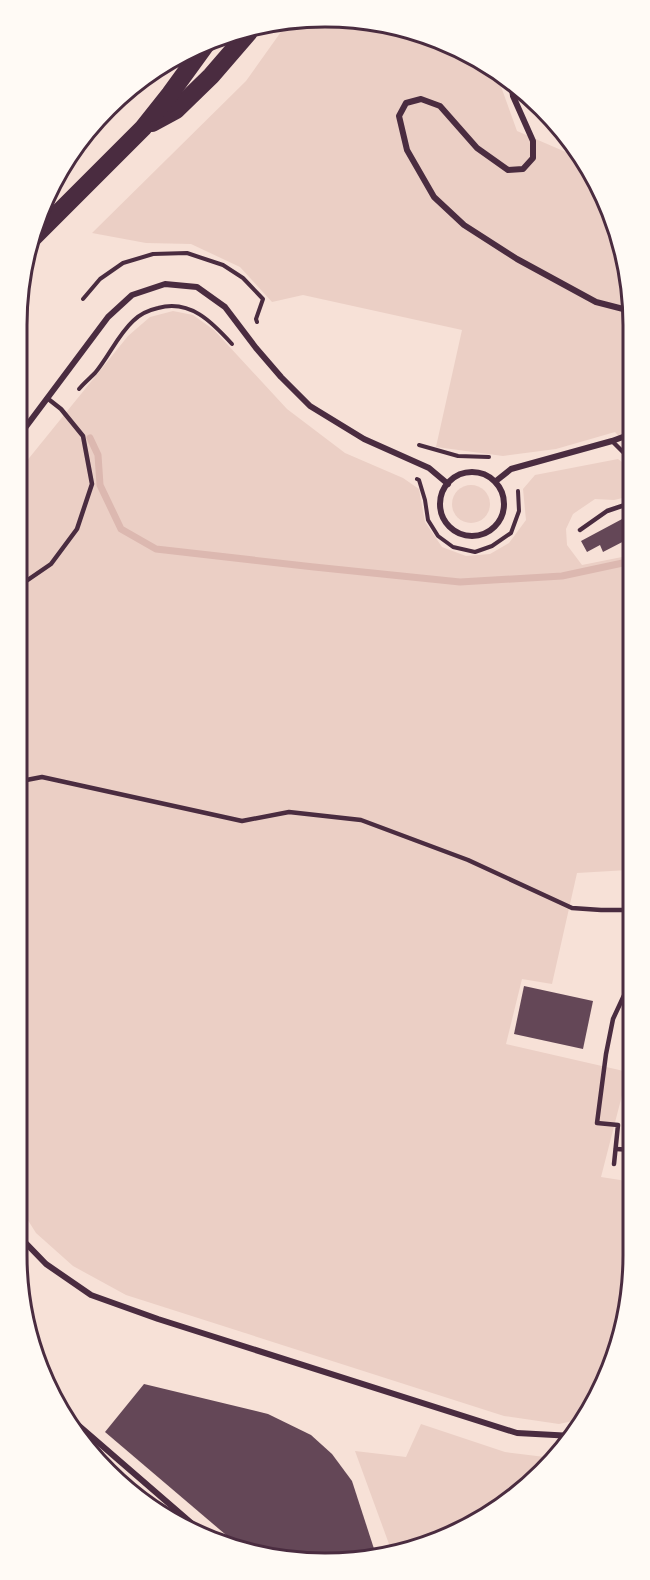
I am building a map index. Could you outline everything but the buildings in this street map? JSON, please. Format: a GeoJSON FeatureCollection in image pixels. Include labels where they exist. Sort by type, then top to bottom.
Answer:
{"type":"FeatureCollection","features":[{"type":"Feature","properties":{"kind":"highway"},"geometry":{"type":"LineString","coordinates":[[143,128],[176,110],[211,76],[243,38]]}},
{"type":"Feature","properties":{"kind":"highway"},"geometry":{"type":"LineString","coordinates":[[44,227],[143,128],[198,56]]}},
{"type":"Feature","properties":{"kind":"street"},"geometry":{"type":"LineString","coordinates":[[513,94],[533,141],[533,158],[523,169],[508,170],[477,148],[440,106],[421,99],[406,103],[399,116],[408,150],[434,197],[464,225],[517,259],[596,302],[622,309]]}},
{"type":"Feature","properties":{"kind":"street"},"geometry":{"type":"LineString","coordinates":[[27,425],[108,317],[132,295],[165,284],[198,287],[225,307],[256,348],[310,406],[364,439],[429,468],[448,484]]}},
{"type":"Feature","properties":{"kind":"street"},"geometry":{"type":"LineString","coordinates":[[496,481],[511,469],[623,437]]}},
{"type":"Feature","properties":{"kind":"street"},"geometry":{"type":"LineString","coordinates":[[466,472],[477,472],[496,481],[503,494],[505,506],[497,524],[485,534],[478,536],[467,536],[450,527],[440,508],[444,489],[448,484],[455,477],[466,472]]}},
{"type":"Feature","properties":{"kind":"street"},"geometry":{"type":"LineString","coordinates":[[27,1244],[46,1264],[91,1295],[517,1433],[561,1435]]}},
{"type":"Feature","properties":{"kind":"street"},"geometry":{"type":"LineString","coordinates":[[85,1431],[186,1518]]}},
{"type":"Feature","properties":{"kind":"lane"},"geometry":{"type":"LineString","coordinates":[[27,580],[51,564],[76,529],[92,484],[83,436],[62,409],[47,398]]}},
{"type":"Feature","properties":{"kind":"lane"},"geometry":{"type":"LineString","coordinates":[[612,441],[623,452]]}},
{"type":"Feature","properties":{"kind":"lane"},"geometry":{"type":"LineString","coordinates":[[580,530],[607,511],[623,506]]}},
{"type":"Feature","properties":{"kind":"lane"},"geometry":{"type":"LineString","coordinates":[[27,780],[42,777],[242,821],[289,812],[361,820],[468,860],[572,908],[623,910]]}},
{"type":"Feature","properties":{"kind":"lane"},"geometry":{"type":"LineString","coordinates":[[614,1164],[618,1125],[597,1123],[613,1018],[623,997]]}},
{"type":"Feature","properties":{"kind":"lane"},"geometry":{"type":"LineString","coordinates":[[616,1149],[623,1149]]}},
{"type":"Feature","properties":{"kind":"path"},"geometry":{"type":"LineString","coordinates":[[83,299],[100,279],[123,263],[153,254],[187,253],[223,265],[243,278],[263,299],[255,320],[261,328]]}},
{"type":"Feature","properties":{"kind":"path"},"geometry":{"type":"LineString","coordinates":[[409,442],[458,456],[489,458]]}},
{"type":"Feature","properties":{"kind":"shaded area"},"geometry":{"type":"Polygon","coordinates":[[[325,27],[383,33],[421,43],[457,58],[500,84],[517,131],[568,153],[573,159],[592,193],[607,229],[617,267],[622,306],[623,441],[615,432],[556,449],[503,456],[436,447],[462,330],[303,295],[272,302],[240,267],[191,244],[146,243],[92,233],[246,81],[282,31],[325,27]]]}},
{"type":"Feature","properties":{"kind":"shaded area"},"geometry":{"type":"Polygon","coordinates":[[[173,311],[193,315],[214,330],[287,409],[345,453],[403,478],[419,489],[425,522],[442,547],[466,556],[490,554],[509,543],[526,520],[523,489],[535,475],[618,459],[623,463],[623,498],[595,499],[573,514],[566,529],[567,545],[582,565],[623,557],[623,870],[577,873],[552,984],[522,979],[506,1044],[623,1071],[623,1091],[601,1177],[623,1180],[623,1255],[620,1294],[607,1351],[592,1387],[573,1421],[559,1424],[504,1416],[126,1295],[73,1266],[36,1233],[27,1219],[27,461],[128,336],[150,317],[173,311]]]}},
{"type":"Feature","properties":{"kind":"shaded area"},"geometry":{"type":"Polygon","coordinates":[[[471,485],[484,491],[490,504],[484,517],[471,523],[458,517],[452,504],[458,491],[471,485]]]}},
{"type":"Feature","properties":{"kind":"shaded area"},"geometry":{"type":"Polygon","coordinates":[[[421,1424],[505,1452],[544,1457],[521,1479],[491,1503],[474,1513],[421,1537],[390,1546],[355,1451],[406,1457],[421,1424]]]}},
{"type":"Feature","properties":{"kind":"waterway"},"geometry":{"type":"LineString","coordinates":[[90,438],[98,455],[100,485],[121,529],[156,549],[460,582],[562,576],[623,563]]}}]}
